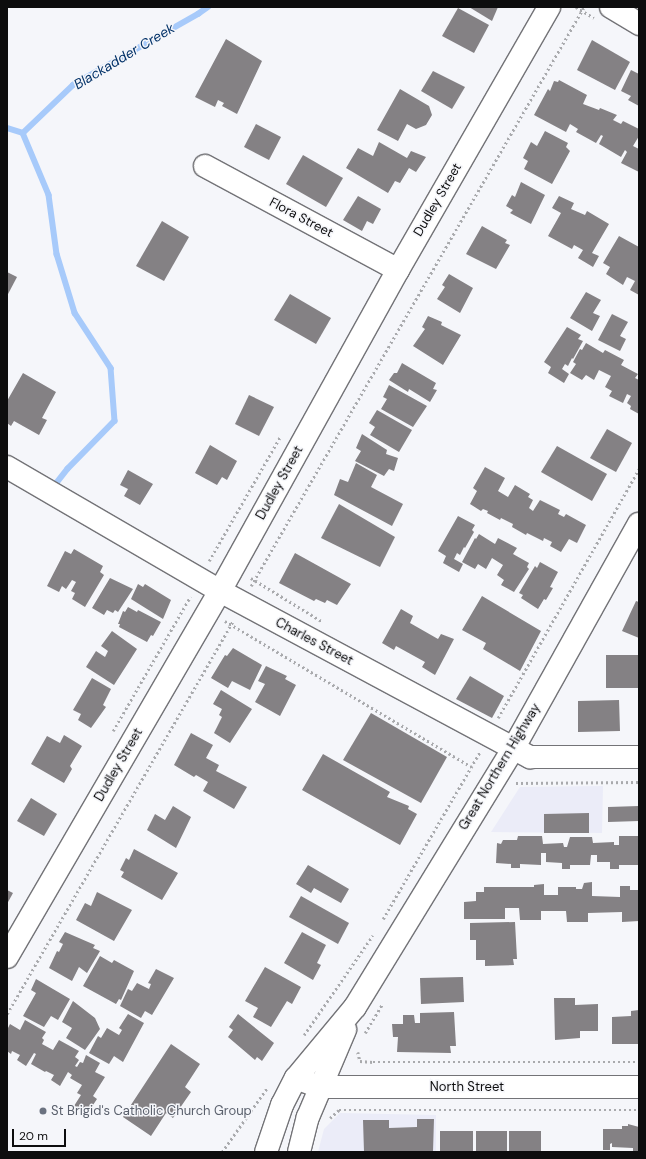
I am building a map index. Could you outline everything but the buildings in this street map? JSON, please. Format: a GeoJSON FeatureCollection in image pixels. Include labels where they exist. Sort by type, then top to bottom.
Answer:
{"type":"FeatureCollection","features":[{"type":"Feature","properties":{"kind":"street","name":"Dudley Street"},"geometry":{"type":"LineString","coordinates":[[7,957],[220,591],[398,270],[549,7]]}},
{"type":"Feature","properties":{"kind":"street"},"geometry":{"type":"LineString","coordinates":[[611,7],[639,24]]}},
{"type":"Feature","properties":{"kind":"street","name":"Flora Street"},"geometry":{"type":"LineString","coordinates":[[205,166],[398,270]]}},
{"type":"Feature","properties":{"kind":"street","name":"Charles Street"},"geometry":{"type":"LineString","coordinates":[[7,467],[220,591],[488,736],[530,757],[639,757]]}},
{"type":"Feature","properties":{"kind":"street","name":"Great Northern Highway"},"geometry":{"type":"LineString","coordinates":[[298,1152],[308,1117],[320,1086],[355,1007],[513,749],[639,524]]}},
{"type":"Feature","properties":{"kind":"street","name":"Great Northern Highway"},"geometry":{"type":"LineString","coordinates":[[266,1152],[282,1106],[296,1078],[355,1007]]}},
{"type":"Feature","properties":{"kind":"street","name":"North Street"},"geometry":{"type":"LineString","coordinates":[[296,1078],[320,1086],[639,1087]]}},
{"type":"Feature","properties":{"kind":"path"},"geometry":{"type":"LineString","coordinates":[[251,587],[584,7]]}},
{"type":"Feature","properties":{"kind":"path"},"geometry":{"type":"LineString","coordinates":[[380,925],[472,767],[639,469]]}},
{"type":"Feature","properties":{"kind":"path"},"geometry":{"type":"LineString","coordinates":[[218,617],[472,767]]}},
{"type":"Feature","properties":{"kind":"path"},"geometry":{"type":"LineString","coordinates":[[7,1014],[235,618]]}},
{"type":"Feature","properties":{"kind":"path"},"geometry":{"type":"LineString","coordinates":[[512,790],[516,783],[639,782]]}},
{"type":"Feature","properties":{"kind":"path"},"geometry":{"type":"LineString","coordinates":[[303,1036],[376,932]]}},
{"type":"Feature","properties":{"kind":"path"},"geometry":{"type":"LineString","coordinates":[[363,1036],[384,1001]]}},
{"type":"Feature","properties":{"kind":"path"},"geometry":{"type":"LineString","coordinates":[[358,1048],[360,1061],[373,1062],[639,1062]]}},
{"type":"Feature","properties":{"kind":"path"},"geometry":{"type":"LineString","coordinates":[[222,1152],[267,1087]]}},
{"type":"Feature","properties":{"kind":"path"},"geometry":{"type":"LineString","coordinates":[[326,1122],[339,1110],[639,1110]]}},
{"type":"Feature","properties":{"kind":"shaded area"},"geometry":{"type":"Polygon","coordinates":[[[603,786],[602,833],[491,832],[520,787],[603,786]]]}},
{"type":"Feature","properties":{"kind":"shaded area"},"geometry":{"type":"Polygon","coordinates":[[[340,1113],[436,1115],[436,1152],[318,1152],[324,1129],[340,1113]]]}},
{"type":"Feature","properties":{"kind":"waterway","name":"Blackadder Creek"},"geometry":{"type":"LineString","coordinates":[[23,133],[73,85],[208,7]]}},
{"type":"Feature","properties":{"kind":"waterway","name":"Blackadder Creek"},"geometry":{"type":"LineString","coordinates":[[7,128],[23,133]]}},
{"type":"Feature","properties":{"kind":"waterway"},"geometry":{"type":"LineString","coordinates":[[23,133],[49,195],[57,254],[75,313],[111,368],[115,421],[68,469],[57,483]]}},
{"type":"Feature","properties":{"kind":"place","name":"St Brigid's Catholic Church Group"},"geometry":{"type":"Point","coordinates":[43,1111]}}]}
